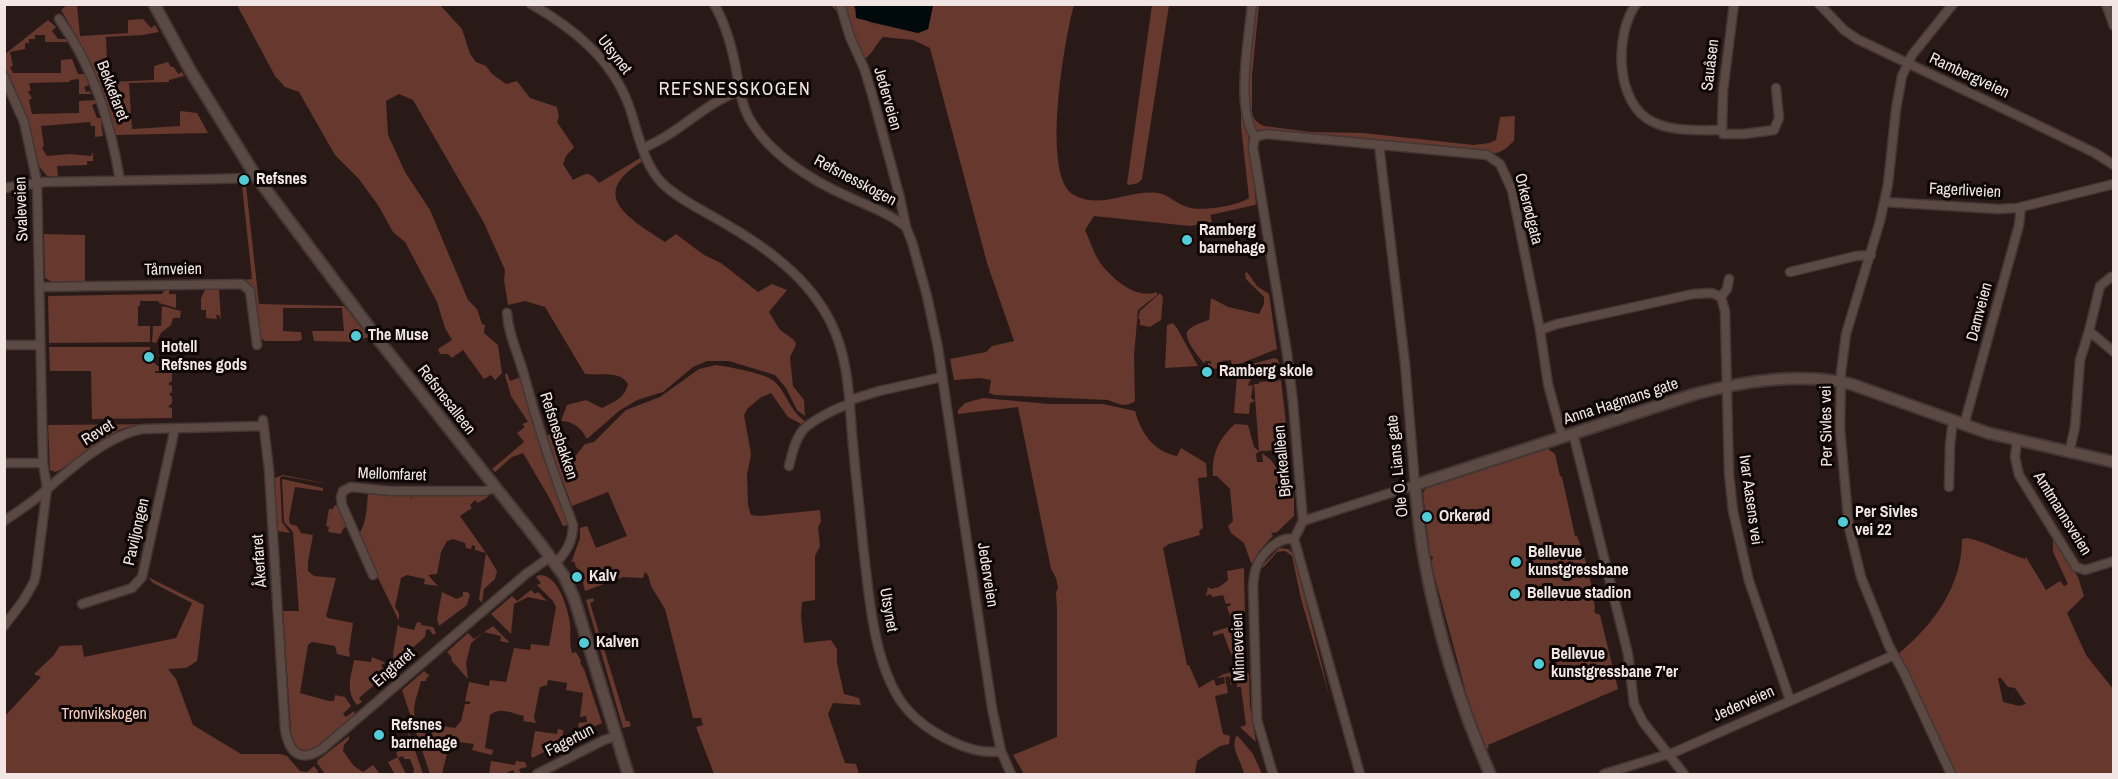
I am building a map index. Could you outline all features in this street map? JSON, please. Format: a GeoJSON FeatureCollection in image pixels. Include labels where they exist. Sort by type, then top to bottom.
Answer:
{"type":"FeatureCollection","features":[{"type":"Feature","properties":{"kind":"street","name":"Refsnesalleen"},"geometry":{"type":"LineString","coordinates":[[154,4],[190,70],[255,175],[381,343],[553,560],[568,583],[628,774]]}},
{"type":"Feature","properties":{"kind":"street","name":"Utsynet"},"geometry":{"type":"LineString","coordinates":[[531,4],[580,36],[605,64],[628,103],[650,166],[662,183],[693,205],[762,246],[793,272],[816,298],[830,322],[840,347],[850,402],[857,497],[870,603],[877,638],[894,689],[911,713],[942,737],[976,751],[1001,752]]}},
{"type":"Feature","properties":{"kind":"street","name":"Refsnesskogen"},"geometry":{"type":"LineString","coordinates":[[714,4],[730,41],[746,113],[754,127],[788,160],[824,185],[883,213],[906,227]]}},
{"type":"Feature","properties":{"kind":"street","name":"Jederveien"},"geometry":{"type":"LineString","coordinates":[[840,4],[869,86],[906,227],[927,296],[942,377],[986,668],[1001,752],[1009,774]]}},
{"type":"Feature","properties":{"kind":"street","name":"Bjerkeallèen"},"geometry":{"type":"LineString","coordinates":[[1252,4],[1245,92],[1247,118],[1255,137],[1253,147],[1278,294],[1293,402],[1303,521]]}},
{"type":"Feature","properties":{"kind":"street"},"geometry":{"type":"LineString","coordinates":[[1636,4],[1626,24],[1621,54],[1622,75],[1635,105],[1650,121],[1667,127],[1722,130],[1723,134],[1774,130],[1779,118],[1776,88]]}},
{"type":"Feature","properties":{"kind":"street","name":"Sauåsen"},"geometry":{"type":"LineString","coordinates":[[1722,130],[1723,91],[1734,4]]}},
{"type":"Feature","properties":{"kind":"street","name":"Rambergveien"},"geometry":{"type":"LineString","coordinates":[[1819,4],[1850,35],[2095,153],[2114,165]]}},
{"type":"Feature","properties":{"kind":"street","name":"Per Sivles vei"},"geometry":{"type":"LineString","coordinates":[[1951,774],[1894,655],[1861,577],[1851,536],[1841,454],[1841,382],[1846,334],[1885,202],[1902,76],[1916,49],[1953,4]]}},
{"type":"Feature","properties":{"kind":"street"},"geometry":{"type":"LineString","coordinates":[[2106,4],[2114,26]]}},
{"type":"Feature","properties":{"kind":"street","name":"Bekkefaret"},"geometry":{"type":"LineString","coordinates":[[58,19],[82,56],[101,98],[113,138],[120,180]]}},
{"type":"Feature","properties":{"kind":"street","name":"Svaleveien"},"geometry":{"type":"LineString","coordinates":[[4,77],[24,122],[37,182],[39,345],[43,464],[47,488],[34,582],[4,626]]}},
{"type":"Feature","properties":{"kind":"street"},"geometry":{"type":"LineString","coordinates":[[643,147],[662,140],[716,103],[740,91]]}},
{"type":"Feature","properties":{"kind":"street","name":"Orkerødgata"},"geometry":{"type":"LineString","coordinates":[[1255,137],[1266,134],[1480,154],[1490,156],[1500,164],[1512,190],[1540,330],[1548,384],[1567,434],[1625,641],[1634,704],[1643,722],[1684,774]]}},
{"type":"Feature","properties":{"kind":"street","name":"Ole O. Lians gate"},"geometry":{"type":"LineString","coordinates":[[1379,145],[1405,363],[1424,560],[1453,672],[1476,741],[1490,774]]}},
{"type":"Feature","properties":{"kind":"street"},"geometry":{"type":"LineString","coordinates":[[4,188],[37,182],[216,179],[245,178],[255,175]]}},
{"type":"Feature","properties":{"kind":"street","name":"Fagerliveien"},"geometry":{"type":"LineString","coordinates":[[1885,202],[1998,209],[2021,207],[2114,184]]}},
{"type":"Feature","properties":{"kind":"street","name":"Damveien"},"geometry":{"type":"LineString","coordinates":[[1964,425],[2019,225],[2021,207]]}},
{"type":"Feature","properties":{"kind":"street"},"geometry":{"type":"LineString","coordinates":[[1790,272],[1856,256],[1871,255]]}},
{"type":"Feature","properties":{"kind":"street"},"geometry":{"type":"LineString","coordinates":[[2069,453],[2075,428],[2080,360],[2100,286],[2111,277]]}},
{"type":"Feature","properties":{"kind":"street"},"geometry":{"type":"LineString","coordinates":[[1540,330],[1557,324],[1693,294],[1712,293],[1721,297],[1727,289],[1729,279]]}},
{"type":"Feature","properties":{"kind":"street","name":"Tårnveien"},"geometry":{"type":"LineString","coordinates":[[39,287],[242,284],[249,289],[251,296],[257,345]]}},
{"type":"Feature","properties":{"kind":"street","name":"Ivar Aasens vei"},"geometry":{"type":"LineString","coordinates":[[1721,297],[1725,312],[1729,474],[1740,544],[1749,581],[1790,700]]}},
{"type":"Feature","properties":{"kind":"street","name":"Refsnesbakken"},"geometry":{"type":"LineString","coordinates":[[507,313],[511,341],[523,372],[543,445],[573,525],[572,540],[568,549],[553,560]]}},
{"type":"Feature","properties":{"kind":"street"},"geometry":{"type":"LineString","coordinates":[[2089,331],[2114,352]]}},
{"type":"Feature","properties":{"kind":"street"},"geometry":{"type":"LineString","coordinates":[[4,345],[39,345]]}},
{"type":"Feature","properties":{"kind":"street"},"geometry":{"type":"LineString","coordinates":[[789,466],[794,447],[803,430],[829,414],[850,402],[902,386],[942,377]]}},
{"type":"Feature","properties":{"kind":"street","name":"Anna Hagmans gate"},"geometry":{"type":"LineString","coordinates":[[1303,521],[1652,407],[1726,386],[1781,379],[1841,382],[1874,391],[1964,425],[2017,441],[2114,462]]}},
{"type":"Feature","properties":{"kind":"street"},"geometry":{"type":"LineString","coordinates":[[1949,487],[1953,421]]}},
{"type":"Feature","properties":{"kind":"street","name":"Revet"},"geometry":{"type":"LineString","coordinates":[[4,521],[38,497],[57,478],[120,436],[142,429],[263,423]]}},
{"type":"Feature","properties":{"kind":"street","name":"Åkerfaret"},"geometry":{"type":"LineString","coordinates":[[263,423],[269,470],[283,701]]}},
{"type":"Feature","properties":{"kind":"street","name":"Paviljongen"},"geometry":{"type":"LineString","coordinates":[[82,604],[132,588],[142,577],[175,428]]}},
{"type":"Feature","properties":{"kind":"street","name":"Amtmannsveien"},"geometry":{"type":"LineString","coordinates":[[2017,441],[2015,457],[2019,475],[2076,567],[2085,570],[2114,561]]}},
{"type":"Feature","properties":{"kind":"street"},"geometry":{"type":"LineString","coordinates":[[4,463],[43,464]]}},
{"type":"Feature","properties":{"kind":"street","name":"Mellomfaret"},"geometry":{"type":"LineString","coordinates":[[373,576],[342,505],[341,497],[344,491],[351,487],[412,491],[495,488]]}},
{"type":"Feature","properties":{"kind":"street"},"geometry":{"type":"LineString","coordinates":[[1303,521],[1294,539],[1360,774]]}},
{"type":"Feature","properties":{"kind":"street","name":"Minneveien"},"geometry":{"type":"LineString","coordinates":[[1273,774],[1257,720],[1253,585],[1256,567],[1264,555],[1280,541],[1287,538],[1294,539]]}},
{"type":"Feature","properties":{"kind":"street","name":"Engfaret"},"geometry":{"type":"LineString","coordinates":[[283,701],[289,746],[292,751],[304,757],[312,755],[355,722],[526,574],[553,560]]}},
{"type":"Feature","properties":{"kind":"street","name":"Jederveien"},"geometry":{"type":"LineString","coordinates":[[1604,774],[1675,752],[1894,655]]}},
{"type":"Feature","properties":{"kind":"street","name":"Fagertun"},"geometry":{"type":"LineString","coordinates":[[537,774],[604,740],[617,736]]}},
{"type":"Feature","properties":{"kind":"green space"},"geometry":{"type":"Polygon","coordinates":[[[67,5],[77,5],[80,36],[128,33],[128,20],[143,19],[151,28],[155,25],[159,32],[106,37],[108,82],[154,80],[154,66],[168,62],[178,74],[182,72],[184,76],[169,80],[169,82],[129,83],[132,129],[180,126],[180,111],[197,113],[208,133],[115,135],[93,71],[61,10],[67,5]]]}},
{"type":"Feature","properties":{"kind":"green space"},"geometry":{"type":"Polygon","coordinates":[[[237,5],[440,5],[462,29],[470,54],[476,62],[486,66],[492,74],[506,84],[517,81],[530,98],[557,107],[559,117],[557,122],[574,147],[566,156],[563,164],[573,180],[590,174],[599,183],[640,158],[643,161],[626,173],[617,185],[616,196],[620,206],[628,215],[665,242],[676,234],[704,255],[721,263],[758,292],[772,284],[787,290],[769,312],[780,330],[796,343],[790,357],[793,386],[804,400],[805,416],[797,410],[786,388],[775,375],[729,361],[707,361],[693,367],[663,392],[637,400],[619,411],[588,438],[576,426],[561,421],[567,405],[586,400],[602,408],[622,396],[628,384],[614,375],[585,374],[545,307],[525,301],[508,305],[504,280],[505,270],[484,223],[413,100],[399,94],[386,101],[388,135],[405,172],[430,210],[468,300],[477,309],[482,324],[485,325],[484,333],[498,345],[502,373],[495,380],[491,375],[484,379],[463,350],[452,358],[448,354],[440,354],[438,349],[452,340],[445,328],[437,302],[405,242],[393,232],[378,205],[358,178],[335,155],[299,92],[285,87],[275,76],[237,5]]]}},
{"type":"Feature","properties":{"kind":"green space"},"geometry":{"type":"Polygon","coordinates":[[[831,5],[855,5],[854,8],[869,22],[918,33],[928,29],[933,5],[1074,5],[1065,45],[1058,105],[1058,162],[1064,183],[1074,195],[1084,199],[1105,200],[1158,193],[1187,207],[1201,209],[1228,206],[1249,198],[1241,126],[1241,73],[1247,5],[1250,5],[1244,120],[1248,133],[1255,205],[1210,215],[1212,222],[1190,226],[1094,216],[1085,230],[1099,260],[1118,282],[1133,291],[1149,294],[1157,292],[1157,295],[1138,310],[1134,356],[1135,401],[1125,405],[1108,400],[995,395],[989,393],[991,380],[980,378],[954,380],[950,359],[986,352],[992,346],[1014,341],[987,263],[930,48],[913,40],[883,37],[863,60],[844,11],[838,13],[831,5]]]}},
{"type":"Feature","properties":{"kind":"green space"},"geometry":{"type":"Polygon","coordinates":[[[1152,5],[1169,5],[1142,179],[1138,183],[1129,185],[1127,184],[1152,5]]]}},
{"type":"Feature","properties":{"kind":"green space"},"geometry":{"type":"Polygon","coordinates":[[[1255,5],[1259,5],[1252,76],[1252,111],[1254,118],[1262,125],[1311,132],[1363,133],[1474,145],[1496,140],[1500,117],[1515,116],[1514,141],[1502,151],[1491,153],[1256,130],[1251,120],[1248,89],[1255,5]]]}},
{"type":"Feature","properties":{"kind":"green space"},"geometry":{"type":"Polygon","coordinates":[[[48,20],[56,27],[52,31],[58,39],[68,39],[70,42],[45,42],[45,35],[35,35],[35,39],[29,39],[29,43],[25,43],[25,49],[10,52],[13,66],[10,67],[13,73],[61,73],[61,60],[72,59],[78,74],[87,74],[91,84],[84,87],[86,92],[90,91],[91,94],[79,94],[79,79],[69,82],[30,83],[31,90],[28,92],[32,98],[29,100],[32,114],[79,113],[79,101],[97,100],[98,103],[92,105],[97,118],[103,118],[104,121],[101,123],[103,136],[95,137],[95,126],[91,126],[90,122],[41,126],[44,146],[42,148],[47,156],[70,154],[91,156],[93,152],[93,161],[87,161],[87,165],[57,166],[58,177],[47,176],[38,165],[26,116],[5,68],[4,55],[48,20]]]}},
{"type":"Feature","properties":{"kind":"green space"},"geometry":{"type":"Polygon","coordinates":[[[242,185],[246,186],[259,304],[344,306],[369,337],[355,341],[359,337],[359,331],[355,334],[354,342],[314,341],[312,331],[344,331],[342,308],[283,308],[283,331],[301,332],[302,339],[299,341],[265,341],[260,338],[253,289],[242,280],[252,279],[242,185]]]}},
{"type":"Feature","properties":{"kind":"green space"},"geometry":{"type":"Polygon","coordinates":[[[44,234],[85,235],[85,282],[52,282],[45,278],[44,234]]]}},
{"type":"Feature","properties":{"kind":"green space"},"geometry":{"type":"Polygon","coordinates":[[[1247,272],[1257,286],[1269,294],[1277,349],[1242,363],[1232,365],[1231,360],[1222,361],[1222,365],[1216,369],[1208,367],[1211,361],[1204,363],[1199,357],[1190,344],[1187,332],[1194,326],[1209,320],[1211,298],[1228,307],[1259,314],[1264,304],[1264,297],[1246,279],[1245,273],[1247,272]]]}},
{"type":"Feature","properties":{"kind":"green space"},"geometry":{"type":"Polygon","coordinates":[[[165,289],[169,289],[169,294],[176,294],[176,308],[159,303],[159,301],[140,301],[140,306],[138,306],[138,326],[150,326],[150,342],[49,343],[48,296],[162,294],[165,289]]]}},
{"type":"Feature","properties":{"kind":"green space"},"geometry":{"type":"Polygon","coordinates":[[[205,289],[219,289],[221,320],[219,315],[216,315],[217,319],[206,318],[206,310],[201,310],[201,299],[205,289]]]}},
{"type":"Feature","properties":{"kind":"green space"},"geometry":{"type":"Polygon","coordinates":[[[1160,293],[1163,297],[1161,320],[1150,327],[1140,325],[1140,319],[1138,319],[1140,311],[1160,293]]]}},
{"type":"Feature","properties":{"kind":"green space"},"geometry":{"type":"Polygon","coordinates":[[[162,306],[181,311],[180,318],[173,318],[171,325],[161,333],[156,343],[152,342],[153,326],[161,326],[162,306]]]}},
{"type":"Feature","properties":{"kind":"green space"},"geometry":{"type":"Polygon","coordinates":[[[1173,323],[1198,366],[1165,368],[1167,325],[1173,323]]]}},
{"type":"Feature","properties":{"kind":"green space"},"geometry":{"type":"Polygon","coordinates":[[[49,347],[150,347],[153,361],[164,368],[164,371],[155,371],[155,373],[172,373],[172,381],[168,384],[172,386],[172,392],[169,394],[172,397],[172,403],[168,407],[172,408],[172,418],[92,419],[91,371],[50,371],[49,347]]]}},
{"type":"Feature","properties":{"kind":"green space"},"geometry":{"type":"Polygon","coordinates":[[[1275,358],[1279,364],[1267,365],[1260,375],[1253,377],[1249,382],[1248,386],[1253,385],[1251,398],[1255,401],[1250,403],[1249,414],[1234,413],[1237,374],[1255,363],[1275,358]]]}},
{"type":"Feature","properties":{"kind":"green space"},"geometry":{"type":"Polygon","coordinates":[[[716,365],[747,371],[775,382],[797,414],[807,422],[803,425],[788,417],[771,393],[760,398],[748,408],[744,415],[751,454],[747,475],[748,505],[751,515],[760,516],[820,510],[821,522],[818,527],[820,546],[815,556],[815,600],[802,602],[804,643],[831,640],[837,649],[837,663],[844,694],[859,698],[861,705],[833,703],[828,714],[845,763],[856,764],[859,774],[714,774],[696,727],[703,725],[701,718],[693,718],[665,609],[651,586],[648,575],[645,572],[643,578],[623,577],[585,591],[584,573],[576,567],[574,561],[571,563],[580,538],[580,528],[587,526],[596,548],[627,536],[608,492],[572,506],[546,436],[551,434],[567,459],[574,458],[585,444],[594,442],[626,410],[660,397],[699,369],[716,365]]]}},
{"type":"Feature","properties":{"kind":"green space"},"geometry":{"type":"Polygon","coordinates":[[[507,373],[510,381],[521,377],[543,457],[568,525],[563,526],[523,453],[512,457],[495,472],[492,469],[524,442],[517,433],[525,427],[522,424],[528,422],[511,396],[505,375],[507,373]]]}},
{"type":"Feature","properties":{"kind":"green space"},"geometry":{"type":"Polygon","coordinates":[[[1281,380],[1290,459],[1288,459],[1286,450],[1260,451],[1256,454],[1257,462],[1263,462],[1262,453],[1278,470],[1285,470],[1286,482],[1279,483],[1281,487],[1292,490],[1294,494],[1294,516],[1277,532],[1271,533],[1273,536],[1259,551],[1255,562],[1251,563],[1244,543],[1231,533],[1228,526],[1233,521],[1230,489],[1217,476],[1213,476],[1213,461],[1220,441],[1235,424],[1248,425],[1254,447],[1259,451],[1254,384],[1281,380]]]}},
{"type":"Feature","properties":{"kind":"green space"},"geometry":{"type":"Polygon","coordinates":[[[983,398],[1049,404],[1103,404],[1135,411],[1149,440],[1161,450],[1177,456],[1181,448],[1206,463],[1207,477],[1198,478],[1203,528],[1199,531],[1200,535],[1163,548],[1187,665],[1199,688],[1214,679],[1216,686],[1225,683],[1224,677],[1217,678],[1240,667],[1243,669],[1231,685],[1229,676],[1225,677],[1228,693],[1215,696],[1223,734],[1230,736],[1229,744],[1220,746],[1197,761],[1195,774],[1024,774],[1013,755],[1057,737],[1056,592],[1058,588],[1051,569],[1018,407],[958,414],[958,410],[965,403],[983,398]]]}},
{"type":"Feature","properties":{"kind":"green space"},"geometry":{"type":"Polygon","coordinates":[[[163,424],[131,426],[119,430],[60,470],[55,472],[50,470],[48,425],[163,424]]]}},
{"type":"Feature","properties":{"kind":"green space","name":"Bellevue stadion"},"geometry":{"type":"Polygon","coordinates":[[[1547,448],[1555,454],[1562,477],[1575,536],[1577,536],[1588,572],[1594,610],[1600,615],[1618,689],[1488,745],[1489,748],[1486,749],[1468,700],[1431,563],[1433,557],[1430,555],[1423,493],[1427,487],[1547,448]]]}},
{"type":"Feature","properties":{"kind":"green space"},"geometry":{"type":"Polygon","coordinates":[[[283,475],[334,485],[282,476],[280,478],[282,522],[290,533],[278,531],[274,480],[283,475]]]}},
{"type":"Feature","properties":{"kind":"green space"},"geometry":{"type":"Polygon","coordinates":[[[282,479],[323,488],[323,491],[295,487],[290,524],[297,526],[301,533],[313,535],[308,571],[314,576],[336,578],[326,616],[353,623],[350,657],[337,654],[335,646],[312,642],[308,645],[300,693],[329,701],[334,701],[335,695],[345,697],[351,706],[343,714],[346,717],[354,711],[355,715],[330,739],[311,750],[302,750],[296,745],[291,732],[283,611],[299,611],[293,532],[284,522],[282,479]]]}},
{"type":"Feature","properties":{"kind":"green space"},"geometry":{"type":"Polygon","coordinates":[[[368,491],[411,494],[411,502],[412,494],[485,494],[488,497],[478,503],[475,500],[470,505],[472,508],[460,516],[486,553],[475,550],[475,546],[472,545],[471,549],[466,548],[465,543],[453,539],[447,541],[441,552],[437,574],[428,575],[438,586],[424,584],[425,579],[407,575],[401,578],[395,607],[399,613],[399,621],[378,578],[375,578],[359,534],[365,519],[368,491]]]}},
{"type":"Feature","properties":{"kind":"green space"},"geometry":{"type":"Polygon","coordinates":[[[338,505],[347,526],[341,534],[328,532],[329,527],[326,526],[329,509],[338,505]]]}},
{"type":"Feature","properties":{"kind":"green space"},"geometry":{"type":"Polygon","coordinates":[[[1967,538],[2018,557],[2025,559],[2026,557],[2046,590],[2060,581],[2064,586],[2068,584],[2053,552],[2053,539],[2055,540],[2078,577],[2084,596],[2067,613],[2086,655],[2113,689],[2113,774],[1954,774],[1898,654],[1923,631],[1943,604],[1957,573],[1962,539],[1967,538]],[[1998,678],[2003,702],[2019,706],[2026,704],[2015,688],[2008,687],[2001,678],[1998,678]]]}},
{"type":"Feature","properties":{"kind":"green space"},"geometry":{"type":"Polygon","coordinates":[[[1279,548],[1288,549],[1294,554],[1330,698],[1301,599],[1292,556],[1285,551],[1277,552],[1263,568],[1263,565],[1279,548]]]}},
{"type":"Feature","properties":{"kind":"green space"},"geometry":{"type":"Polygon","coordinates":[[[486,553],[497,571],[495,579],[484,589],[482,603],[479,599],[486,553]]]}},
{"type":"Feature","properties":{"kind":"green space"},"geometry":{"type":"Polygon","coordinates":[[[1244,568],[1244,626],[1233,624],[1227,607],[1231,605],[1226,604],[1223,595],[1206,596],[1208,587],[1211,589],[1219,587],[1228,580],[1227,571],[1244,568]]]}},
{"type":"Feature","properties":{"kind":"green space"},"geometry":{"type":"Polygon","coordinates":[[[539,575],[552,580],[561,593],[570,624],[572,653],[576,652],[581,661],[602,723],[589,729],[587,726],[582,730],[579,728],[578,723],[587,722],[586,716],[580,717],[583,693],[566,690],[567,683],[548,680],[547,685],[540,687],[534,717],[536,723],[523,721],[524,716],[511,712],[494,712],[490,715],[485,748],[493,750],[492,755],[472,750],[474,744],[450,741],[442,774],[430,774],[402,690],[424,671],[430,676],[426,681],[421,681],[414,707],[417,722],[455,728],[461,721],[465,704],[470,704],[465,701],[469,682],[489,686],[490,680],[506,682],[514,648],[530,650],[531,644],[549,646],[556,607],[537,585],[541,583],[536,577],[539,575]]]}},
{"type":"Feature","properties":{"kind":"green space","name":"Tronvikskogen"},"geometry":{"type":"Polygon","coordinates":[[[148,577],[204,605],[197,661],[186,668],[168,669],[176,679],[193,725],[241,754],[280,754],[287,756],[300,771],[307,772],[314,766],[318,771],[317,774],[5,774],[5,716],[41,677],[34,674],[60,646],[82,645],[84,657],[176,638],[192,603],[153,583],[148,577]]]}},
{"type":"Feature","properties":{"kind":"green space"},"geometry":{"type":"Polygon","coordinates":[[[531,590],[535,594],[538,592],[547,601],[528,597],[514,604],[511,634],[491,614],[512,596],[517,601],[531,590]]]}},
{"type":"Feature","properties":{"kind":"green space"},"geometry":{"type":"Polygon","coordinates":[[[442,592],[457,599],[463,596],[463,592],[470,594],[467,605],[439,626],[437,619],[442,592]]]}},
{"type":"Feature","properties":{"kind":"green space"},"geometry":{"type":"Polygon","coordinates":[[[593,598],[594,601],[590,603],[626,721],[629,721],[631,726],[623,728],[586,600],[593,598]]]}},
{"type":"Feature","properties":{"kind":"green space"},"geometry":{"type":"Polygon","coordinates":[[[417,622],[433,627],[436,633],[433,635],[429,629],[426,630],[425,637],[394,664],[393,654],[398,624],[400,627],[414,630],[417,622]]]}},
{"type":"Feature","properties":{"kind":"green space"},"geometry":{"type":"Polygon","coordinates":[[[493,626],[510,643],[500,641],[501,636],[484,632],[493,626]]]}},
{"type":"Feature","properties":{"kind":"green space"},"geometry":{"type":"Polygon","coordinates":[[[1229,627],[1236,631],[1244,631],[1246,660],[1244,665],[1231,654],[1223,633],[1213,636],[1213,632],[1229,627]]]}},
{"type":"Feature","properties":{"kind":"green space"},"geometry":{"type":"Polygon","coordinates":[[[468,633],[474,639],[483,633],[471,643],[466,663],[468,679],[447,652],[468,633]]]}},
{"type":"Feature","properties":{"kind":"green space"},"geometry":{"type":"Polygon","coordinates":[[[372,657],[385,663],[381,665],[386,675],[359,698],[362,702],[357,705],[350,689],[354,660],[371,662],[372,657]]]}},
{"type":"Feature","properties":{"kind":"green space"},"geometry":{"type":"Polygon","coordinates":[[[1247,673],[1249,674],[1250,706],[1256,742],[1240,727],[1246,725],[1241,687],[1237,687],[1237,683],[1247,673]]]}},
{"type":"Feature","properties":{"kind":"green space"},"geometry":{"type":"Polygon","coordinates":[[[402,712],[423,774],[413,774],[414,769],[410,759],[404,759],[403,756],[398,758],[406,774],[393,774],[388,762],[398,757],[396,753],[411,743],[402,712]]]}},
{"type":"Feature","properties":{"kind":"green space"},"geometry":{"type":"Polygon","coordinates":[[[558,729],[563,730],[563,737],[575,737],[532,758],[535,731],[557,734],[558,729]]]}},
{"type":"Feature","properties":{"kind":"green space"},"geometry":{"type":"Polygon","coordinates":[[[1237,735],[1253,754],[1262,774],[1244,774],[1234,745],[1237,735]]]}},
{"type":"Feature","properties":{"kind":"green space"},"geometry":{"type":"Polygon","coordinates":[[[349,736],[343,751],[354,766],[363,772],[373,765],[380,774],[325,774],[317,763],[318,760],[349,736]]]}},
{"type":"Feature","properties":{"kind":"green space"},"geometry":{"type":"Polygon","coordinates":[[[491,761],[515,765],[516,761],[525,762],[527,767],[519,769],[521,774],[515,774],[513,770],[504,774],[489,774],[491,761]]]}},
{"type":"Feature","properties":{"kind":"shaded area"},"geometry":{"type":"Polygon","coordinates":[[[855,4],[933,5],[928,29],[918,33],[856,18],[855,4]]]}},
{"type":"Feature","properties":{"kind":"place","name":"Refsnes"},"geometry":{"type":"Point","coordinates":[244,180]}},
{"type":"Feature","properties":{"kind":"place","name":"Ramberg barnehage"},"geometry":{"type":"Point","coordinates":[1187,240]}},
{"type":"Feature","properties":{"kind":"place","name":"The Muse"},"geometry":{"type":"Point","coordinates":[356,336]}},
{"type":"Feature","properties":{"kind":"place","name":"Hotell Refsnes gods"},"geometry":{"type":"Point","coordinates":[149,357]}},
{"type":"Feature","properties":{"kind":"place","name":"Ramberg skole"},"geometry":{"type":"Point","coordinates":[1207,372]}},
{"type":"Feature","properties":{"kind":"place","name":"Orkerød"},"geometry":{"type":"Point","coordinates":[1427,517]}},
{"type":"Feature","properties":{"kind":"place","name":"Per Sivles vei 22"},"geometry":{"type":"Point","coordinates":[1843,522]}},
{"type":"Feature","properties":{"kind":"place","name":"Bellevue kunstgressbane"},"geometry":{"type":"Point","coordinates":[1516,562]}},
{"type":"Feature","properties":{"kind":"place","name":"Kalv"},"geometry":{"type":"Point","coordinates":[577,577]}},
{"type":"Feature","properties":{"kind":"place","name":"Bellevue stadion"},"geometry":{"type":"Point","coordinates":[1515,594]}},
{"type":"Feature","properties":{"kind":"place","name":"Kalven"},"geometry":{"type":"Point","coordinates":[584,643]}},
{"type":"Feature","properties":{"kind":"place","name":"Bellevue kunstgressbane 7'er"},"geometry":{"type":"Point","coordinates":[1539,664]}},
{"type":"Feature","properties":{"kind":"place","name":"Refsnes barnehage"},"geometry":{"type":"Point","coordinates":[379,735]}},
{"type":"Feature","properties":{"kind":"district","name":"REFSNESSKOGEN"},"geometry":{"type":"Point","coordinates":[735,90]}}]}
